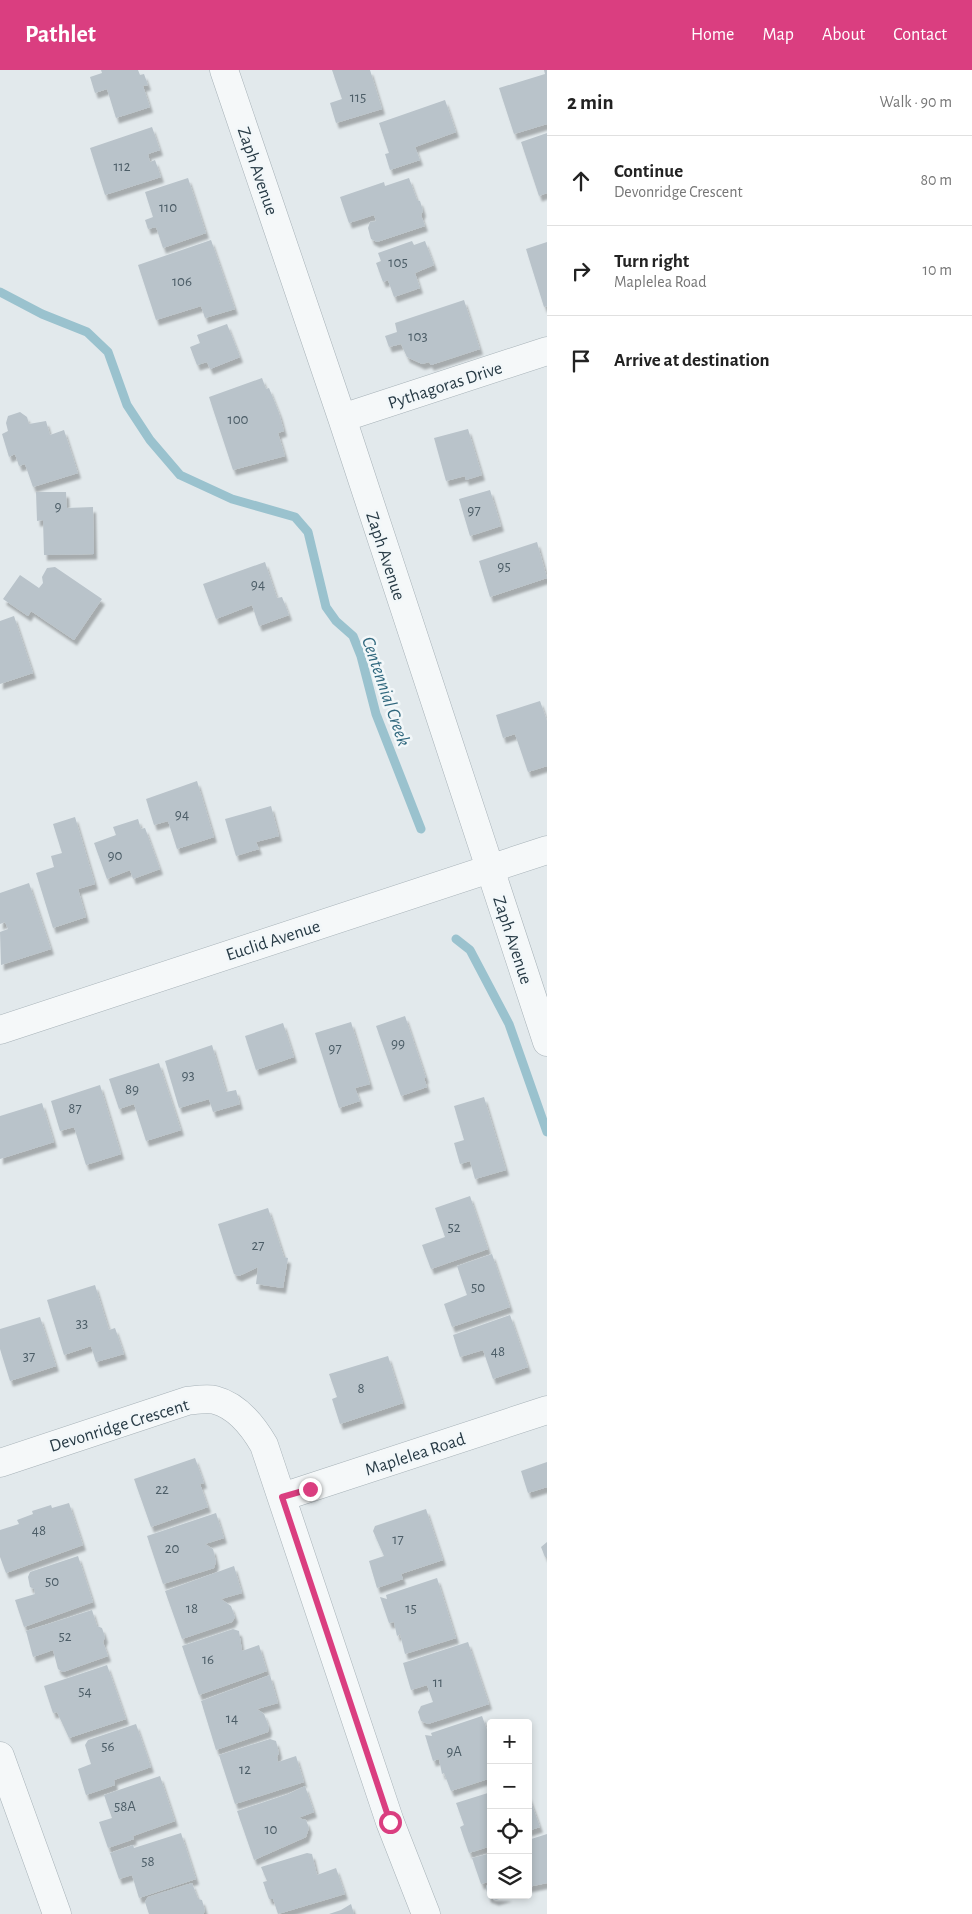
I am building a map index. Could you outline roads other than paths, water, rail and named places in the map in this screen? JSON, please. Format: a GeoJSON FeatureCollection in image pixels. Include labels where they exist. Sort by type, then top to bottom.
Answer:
{"type":"FeatureCollection","features":[{"type":"Feature","properties":{"kind":"street","name":"Zaph Avenue"},"geometry":{"type":"LineString","coordinates":[[224,70],[342,418],[547,1042]]}},
{"type":"Feature","properties":{"kind":"street","name":"Pythagoras Drive"},"geometry":{"type":"LineString","coordinates":[[342,418],[547,351]]}},
{"type":"Feature","properties":{"kind":"street","name":"Euclid Avenue"},"geometry":{"type":"LineString","coordinates":[[0,1030],[547,850]]}},
{"type":"Feature","properties":{"kind":"street","name":"Devonridge Crescent"},"geometry":{"type":"LineString","coordinates":[[0,1463],[187,1401],[215,1400],[232,1409],[252,1424],[264,1445],[390,1822],[426,1914]]}},
{"type":"Feature","properties":{"kind":"street","name":"Maplelea Road"},"geometry":{"type":"LineString","coordinates":[[282,1497],[547,1410]]}},
{"type":"Feature","properties":{"kind":"street"},"geometry":{"type":"LineString","coordinates":[[0,1756],[57,1914]]}},
{"type":"Feature","properties":{"kind":"waterway","name":"Centennial Creek"},"geometry":{"type":"LineString","coordinates":[[0,292],[42,314],[87,332],[108,352],[127,405],[150,440],[180,475],[232,499],[295,517],[308,532],[326,607],[336,621],[353,636],[361,656],[376,714],[421,829]]}},
{"type":"Feature","properties":{"kind":"waterway","name":"Centennial Creek"},"geometry":{"type":"LineString","coordinates":[[456,939],[470,950],[509,1024],[547,1132]]}}]}
